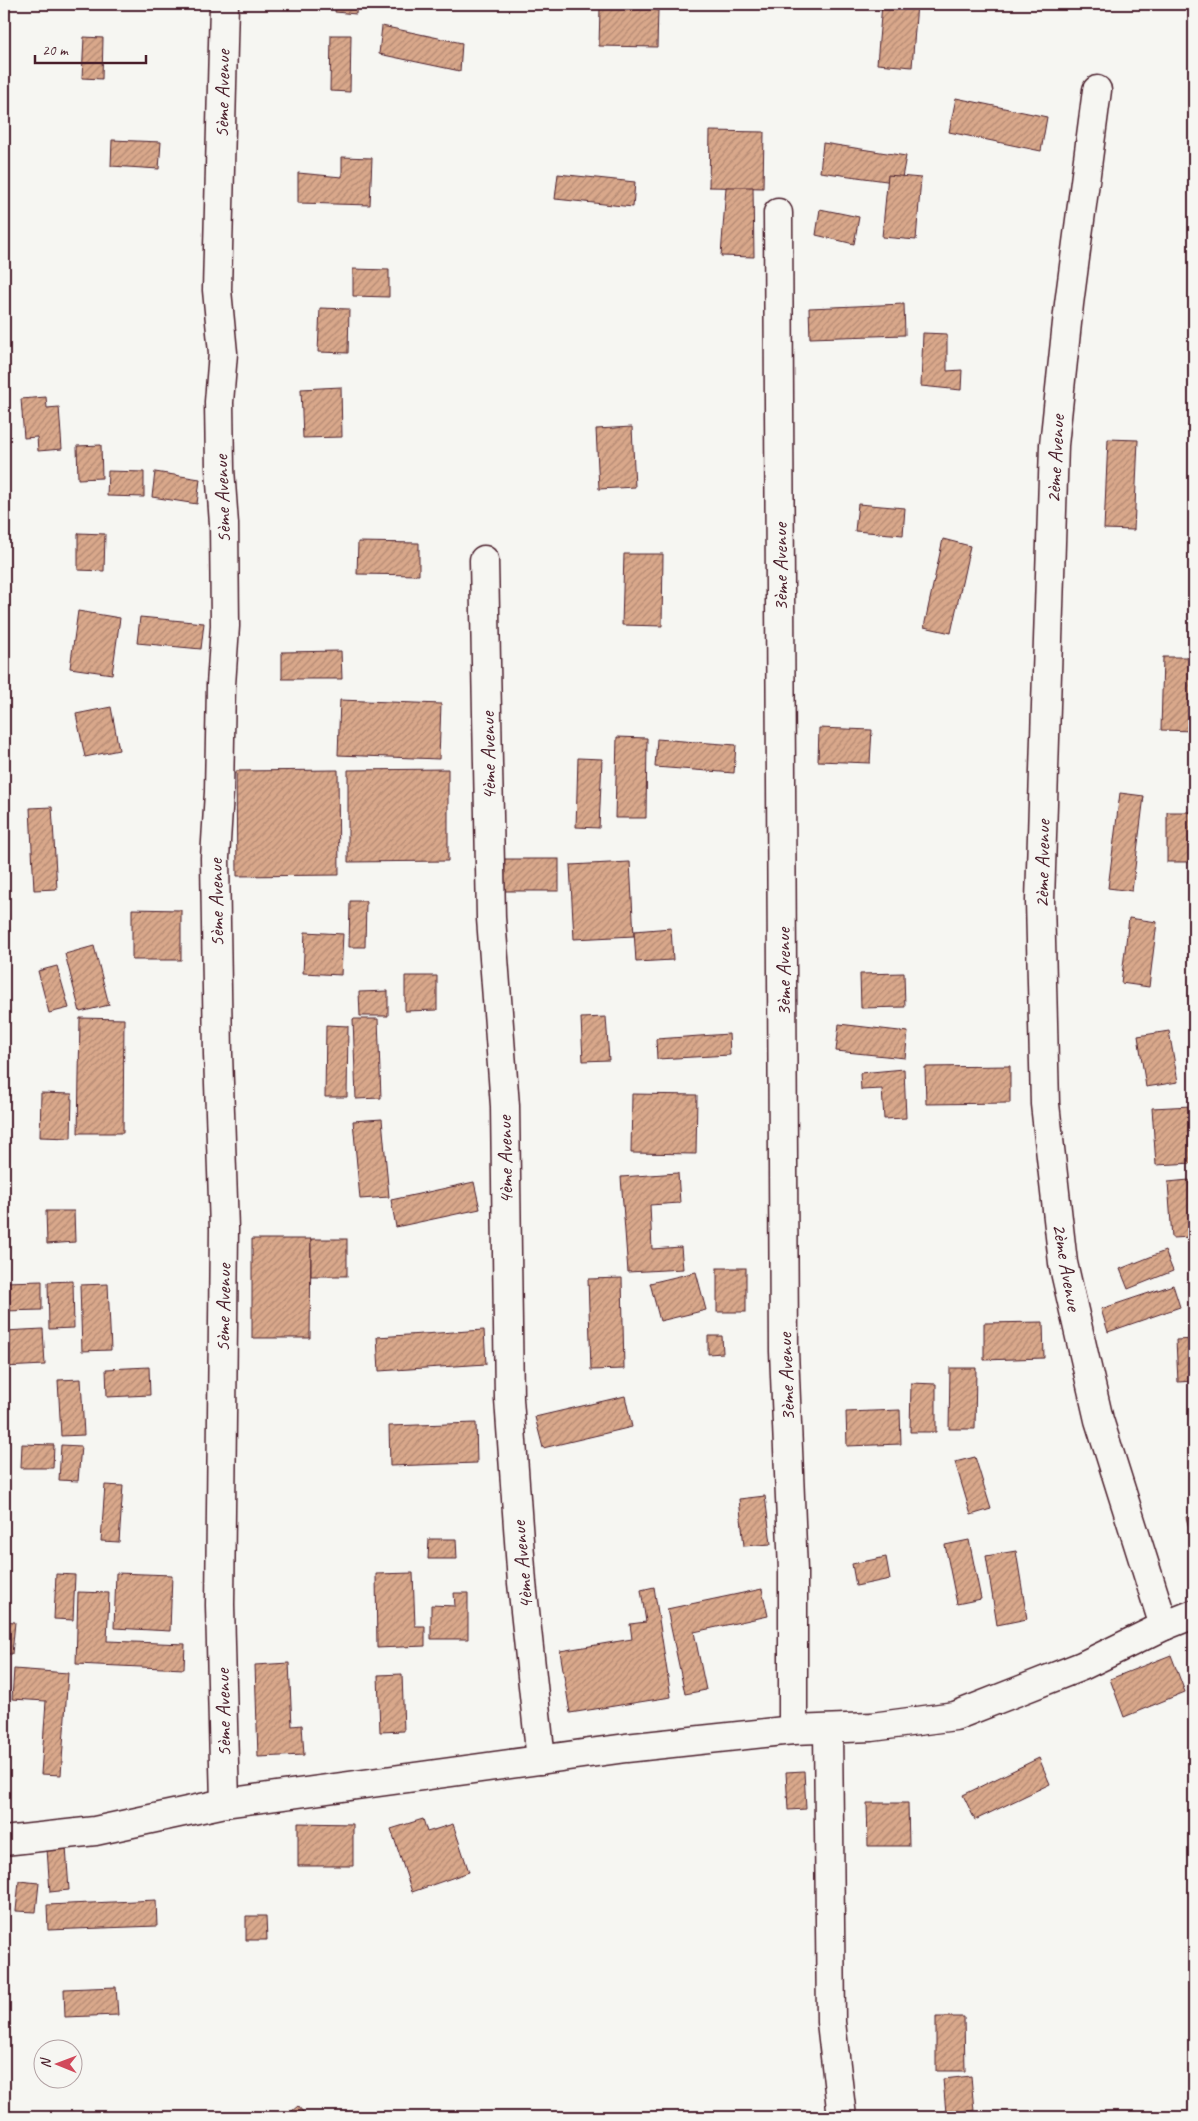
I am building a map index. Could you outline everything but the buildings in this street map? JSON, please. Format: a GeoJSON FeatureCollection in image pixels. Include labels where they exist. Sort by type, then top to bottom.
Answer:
{"type":"FeatureCollection","features":[{"type":"Feature","properties":{"kind":"street","name":"5ème Avenue"},"geometry":{"type":"LineString","coordinates":[[224,4],[217,290],[223,352],[219,402],[220,468],[224,524],[225,626],[221,685],[219,792],[214,858],[224,1229],[220,1605],[225,1803]]}},
{"type":"Feature","properties":{"kind":"street","name":"2ème Avenue"},"geometry":{"type":"LineString","coordinates":[[1097,90],[1069,304],[1054,445],[1040,901],[1045,1104],[1063,1263],[1099,1420],[1164,1626]]}},
{"type":"Feature","properties":{"kind":"street","name":"3ème Avenue"},"geometry":{"type":"LineString","coordinates":[[778,213],[784,1341],[793,1571],[793,1730]]}},
{"type":"Feature","properties":{"kind":"street","name":"4ème Avenue"},"geometry":{"type":"LineString","coordinates":[[484,560],[491,918],[505,1106],[509,1399],[522,1583],[541,1760]]}},
{"type":"Feature","properties":{"kind":"street"},"geometry":{"type":"LineString","coordinates":[[4,1842],[95,1831],[225,1803],[541,1760],[793,1730],[872,1727],[955,1716],[1082,1666],[1164,1626],[1194,1614]]}},
{"type":"Feature","properties":{"kind":"street"},"geometry":{"type":"LineString","coordinates":[[828,1730],[831,2022],[842,2117]]}}]}
